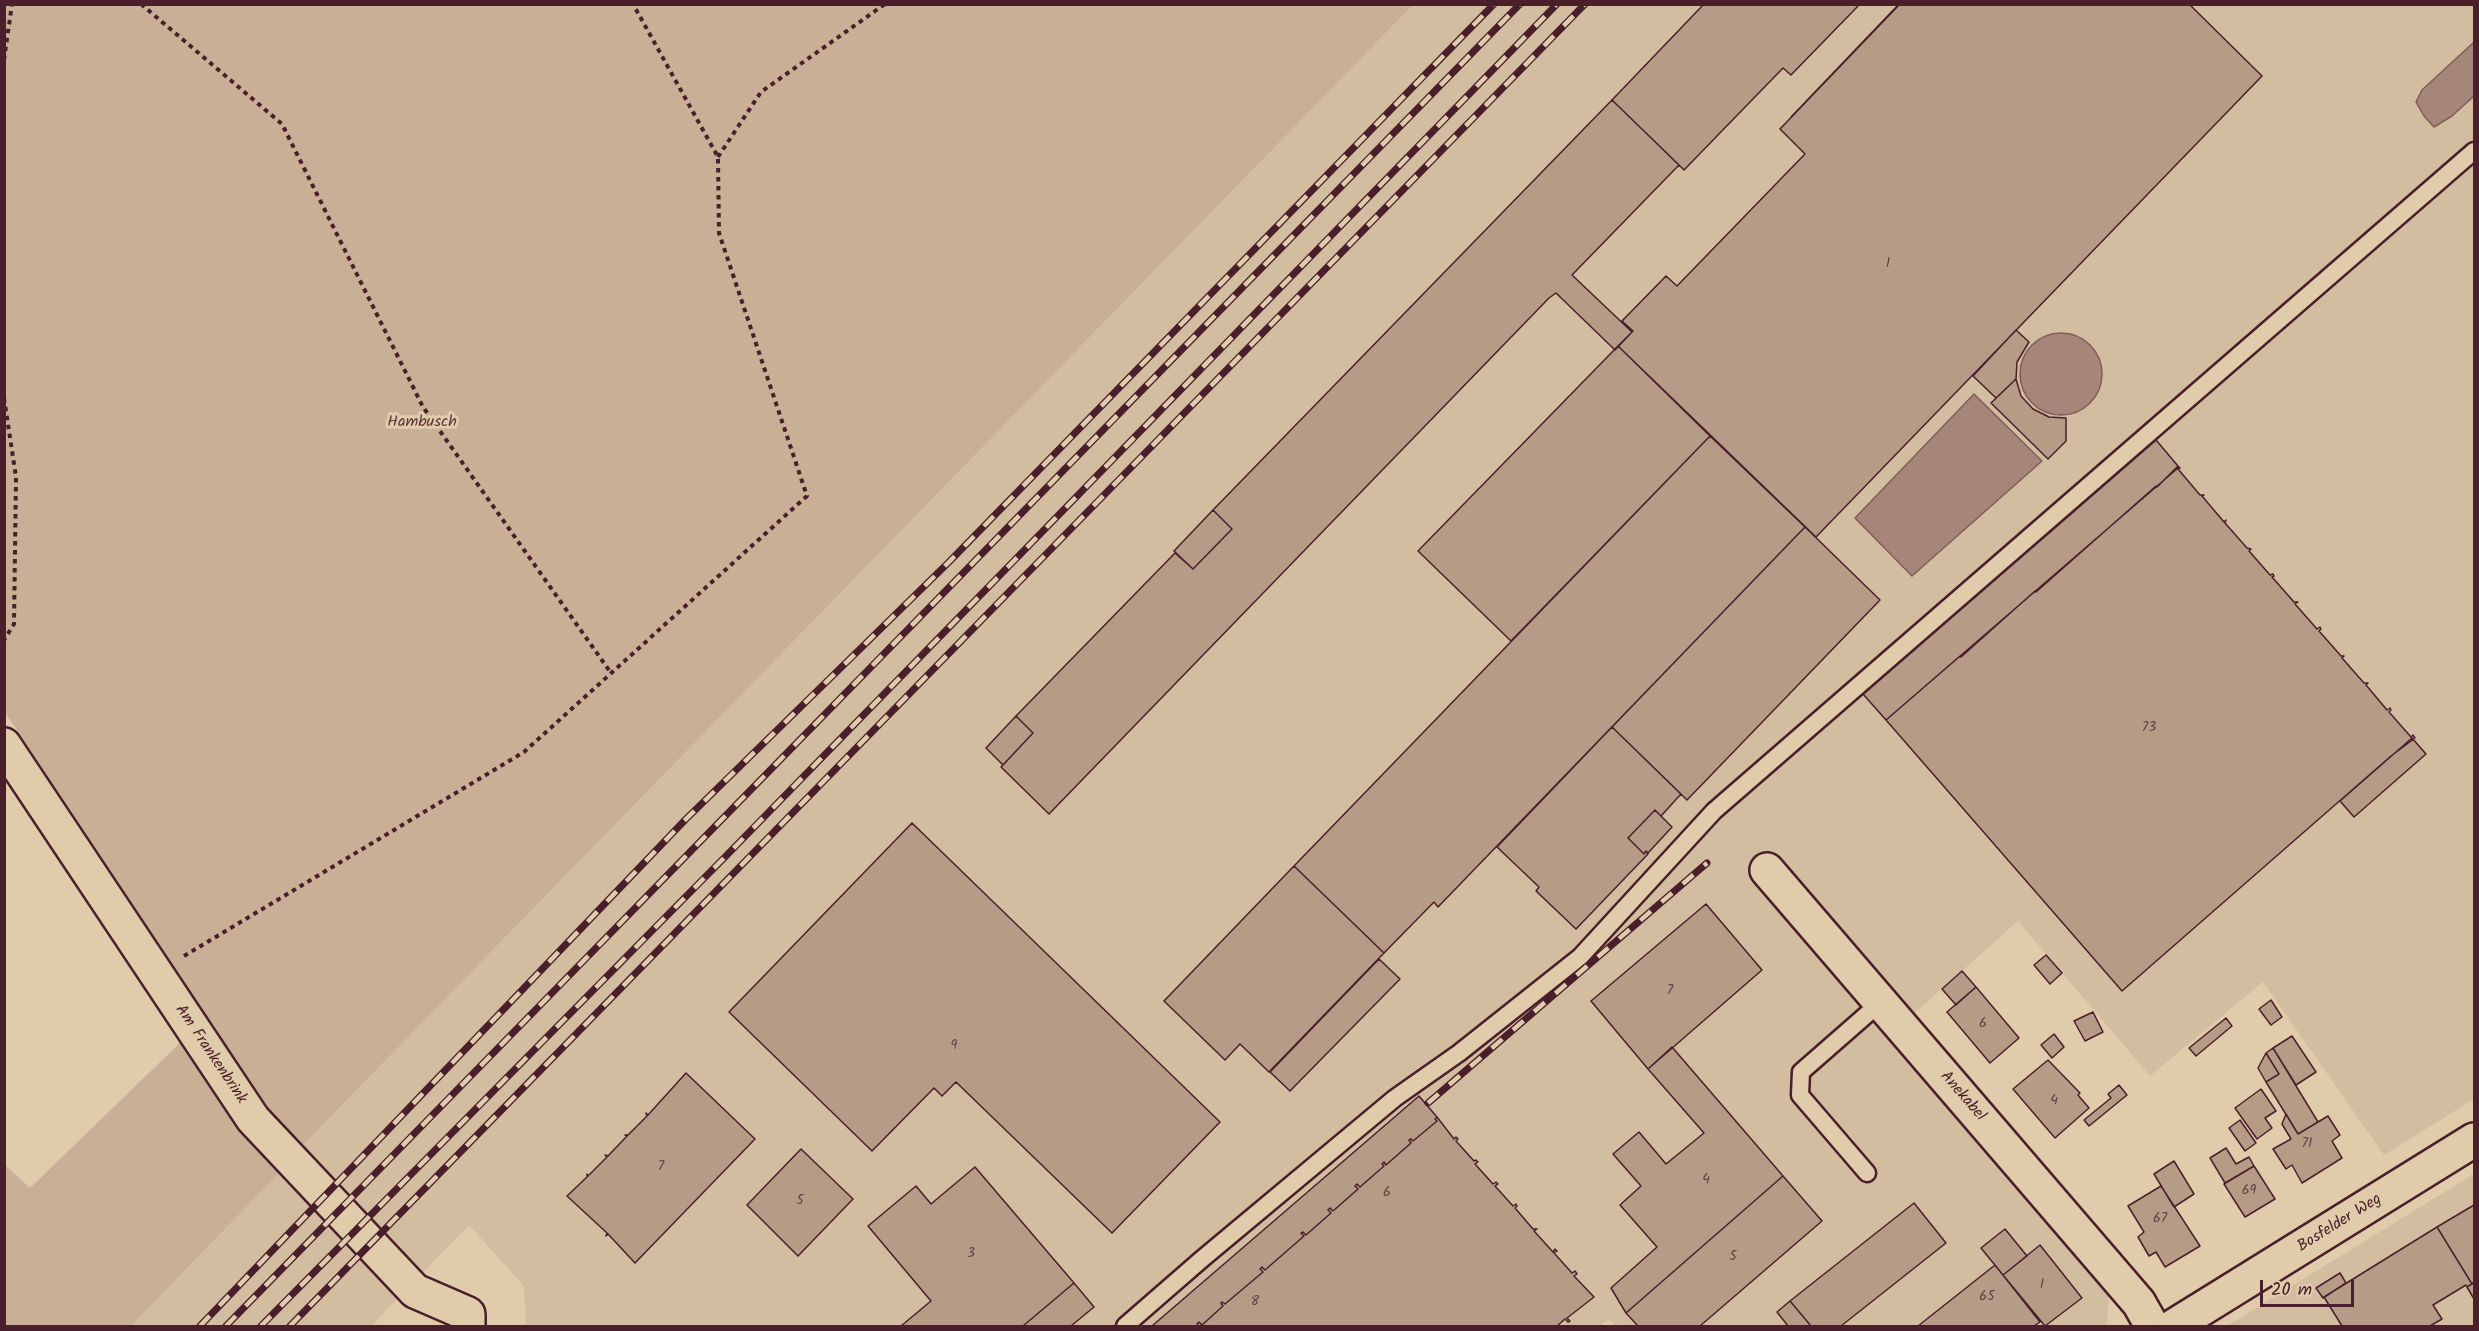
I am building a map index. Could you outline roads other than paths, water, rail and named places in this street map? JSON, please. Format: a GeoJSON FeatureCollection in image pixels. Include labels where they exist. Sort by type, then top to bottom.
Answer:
{"type":"FeatureCollection","features":[{"type":"Feature","properties":{"kind":"street","name":"Am Frankenbrink"},"geometry":{"type":"LineString","coordinates":[[4,745],[253,1119],[415,1291],[468,1320]]}},
{"type":"Feature","properties":{"kind":"street","name":"Anekabel"},"geometry":{"type":"LineString","coordinates":[[1767,870],[2139,1303],[2152,1326]]}},
{"type":"Feature","properties":{"kind":"street","name":"Bosfelder Weg"},"geometry":{"type":"LineString","coordinates":[[2174,1326],[2475,1140]]}},
{"type":"Feature","properties":{"kind":"lane"},"geometry":{"type":"LineString","coordinates":[[1125,1326],[1395,1098],[1459,1053],[1580,957],[1714,811],[2475,151]]}},
{"type":"Feature","properties":{"kind":"lane"},"geometry":{"type":"LineString","coordinates":[[1867,1173],[1800,1095],[1801,1072],[1881,1002]]}},
{"type":"Feature","properties":{"kind":"railway"},"geometry":{"type":"LineString","coordinates":[[200,1326],[686,819],[948,563],[1494,4]]}},
{"type":"Feature","properties":{"kind":"railway"},"geometry":{"type":"LineString","coordinates":[[226,1326],[1520,4]]}},
{"type":"Feature","properties":{"kind":"railway"},"geometry":{"type":"LineString","coordinates":[[261,1326],[725,857],[1557,4]]}},
{"type":"Feature","properties":{"kind":"railway"},"geometry":{"type":"LineString","coordinates":[[290,1326],[1585,4]]}},
{"type":"Feature","properties":{"kind":"railway"},"geometry":{"type":"LineString","coordinates":[[1428,1103],[1707,863]]}},
{"type":"Feature","properties":{"kind":"park label","name":"Hambusch"},"geometry":{"type":"Point","coordinates":[422,423]}}]}
